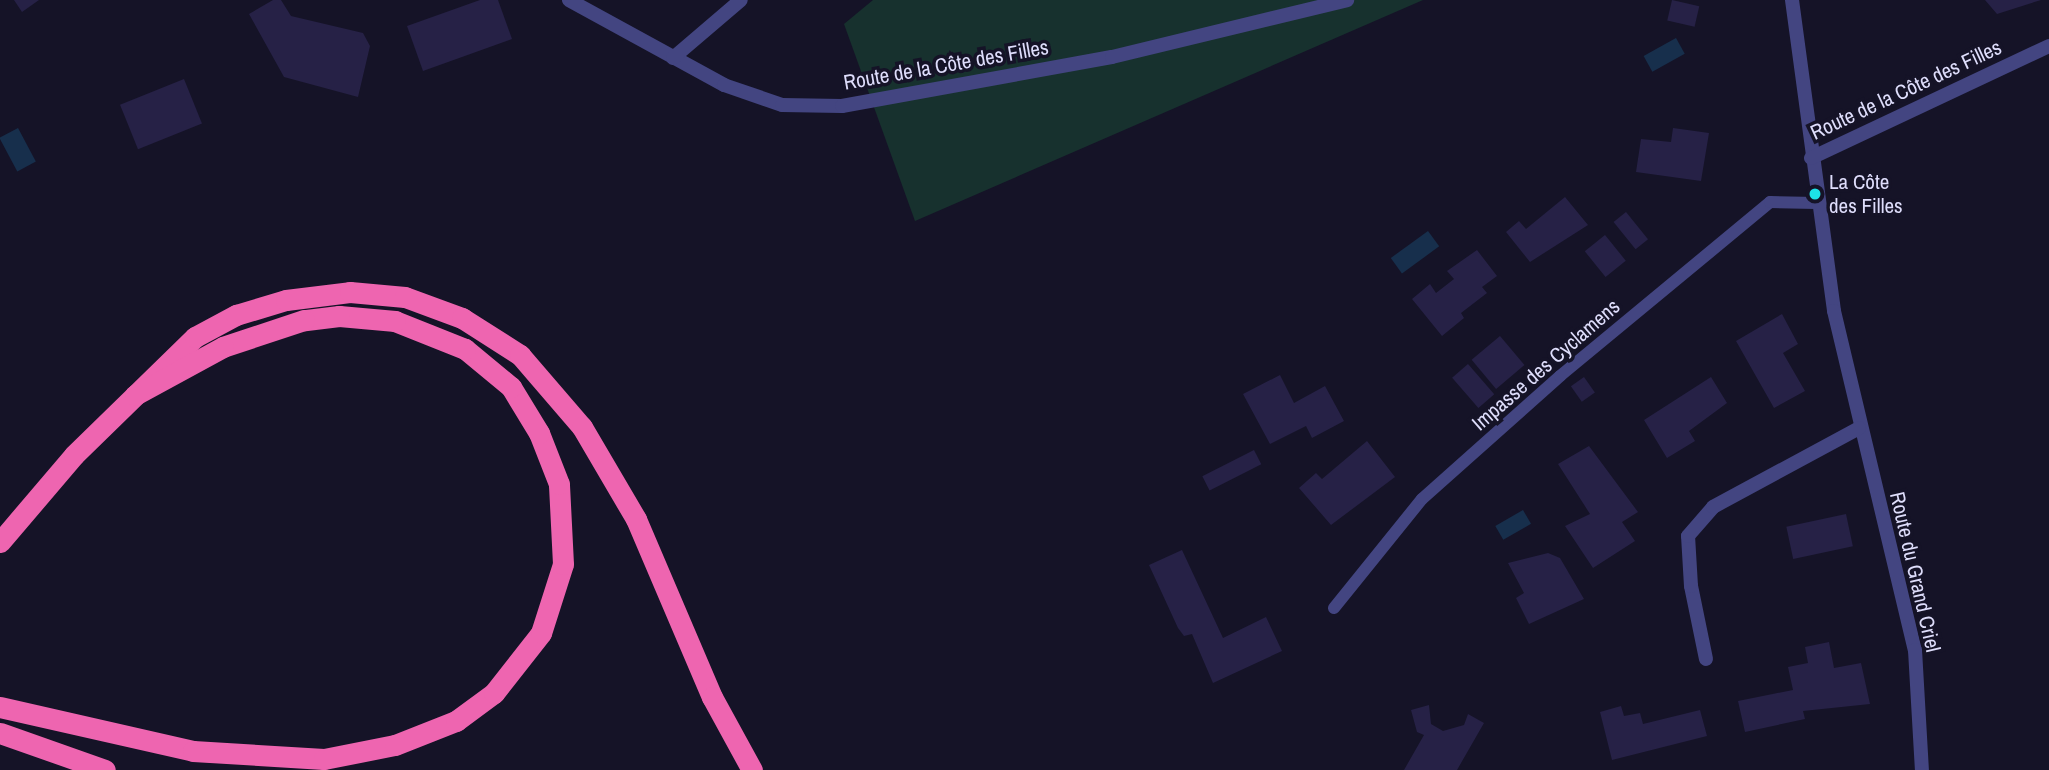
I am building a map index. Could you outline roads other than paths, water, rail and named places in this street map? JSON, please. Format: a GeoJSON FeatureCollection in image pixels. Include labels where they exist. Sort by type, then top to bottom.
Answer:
{"type":"FeatureCollection","features":[{"type":"Feature","properties":{"kind":"highway"},"geometry":{"type":"LineString","coordinates":[[0,542],[74,456],[177,349],[204,331],[260,307],[317,294],[405,297],[488,333],[551,388],[614,477],[712,697],[752,770]]}},
{"type":"Feature","properties":{"kind":"highway"},"geometry":{"type":"LineString","coordinates":[[0,707],[194,751],[324,759],[395,745],[456,721],[494,693],[541,633],[563,564],[559,484],[539,433],[511,387],[465,349],[395,321],[339,316],[304,320],[223,347],[135,395]]}},
{"type":"Feature","properties":{"kind":"highway"},"geometry":{"type":"LineString","coordinates":[[0,733],[105,770]]}},
{"type":"Feature","properties":{"kind":"street","name":"Route de la Côte des Filles"},"geometry":{"type":"LineString","coordinates":[[569,0],[724,85],[782,105],[842,106],[1112,57],[1347,0]]}},
{"type":"Feature","properties":{"kind":"street"},"geometry":{"type":"LineString","coordinates":[[673,58],[741,0]]}},
{"type":"Feature","properties":{"kind":"street","name":"Route de la Côte des Filles"},"geometry":{"type":"LineString","coordinates":[[1792,0],[1800,36],[1811,158],[2049,46]]}},
{"type":"Feature","properties":{"kind":"street","name":"Route du Grand Criel"},"geometry":{"type":"LineString","coordinates":[[1811,158],[1816,203],[1859,428],[1915,650],[1922,770]]}},
{"type":"Feature","properties":{"kind":"street"},"geometry":{"type":"LineString","coordinates":[[1706,659],[1691,586],[1688,536],[1713,506],[1859,428]]}},
{"type":"Feature","properties":{"kind":"lane","name":"Impasse des Cyclamens"},"geometry":{"type":"LineString","coordinates":[[1334,608],[1422,499],[1560,376],[1770,202],[1816,203]]}},
{"type":"Feature","properties":{"kind":"water"},"geometry":{"type":"Polygon","coordinates":[[[1676,38],[1685,54],[1652,72],[1644,56],[1676,38]]]}},
{"type":"Feature","properties":{"kind":"water"},"geometry":{"type":"Polygon","coordinates":[[[18,128],[36,162],[17,171],[0,138],[18,128]]]}},
{"type":"Feature","properties":{"kind":"water"},"geometry":{"type":"Polygon","coordinates":[[[1428,231],[1439,246],[1402,273],[1391,258],[1428,231]]]}},
{"type":"Feature","properties":{"kind":"water"},"geometry":{"type":"Polygon","coordinates":[[[1523,510],[1531,524],[1503,540],[1495,526],[1523,510]]]}},
{"type":"Feature","properties":{"kind":"place","name":"La Côte des Filles"},"geometry":{"type":"Point","coordinates":[1815,194]}}]}
